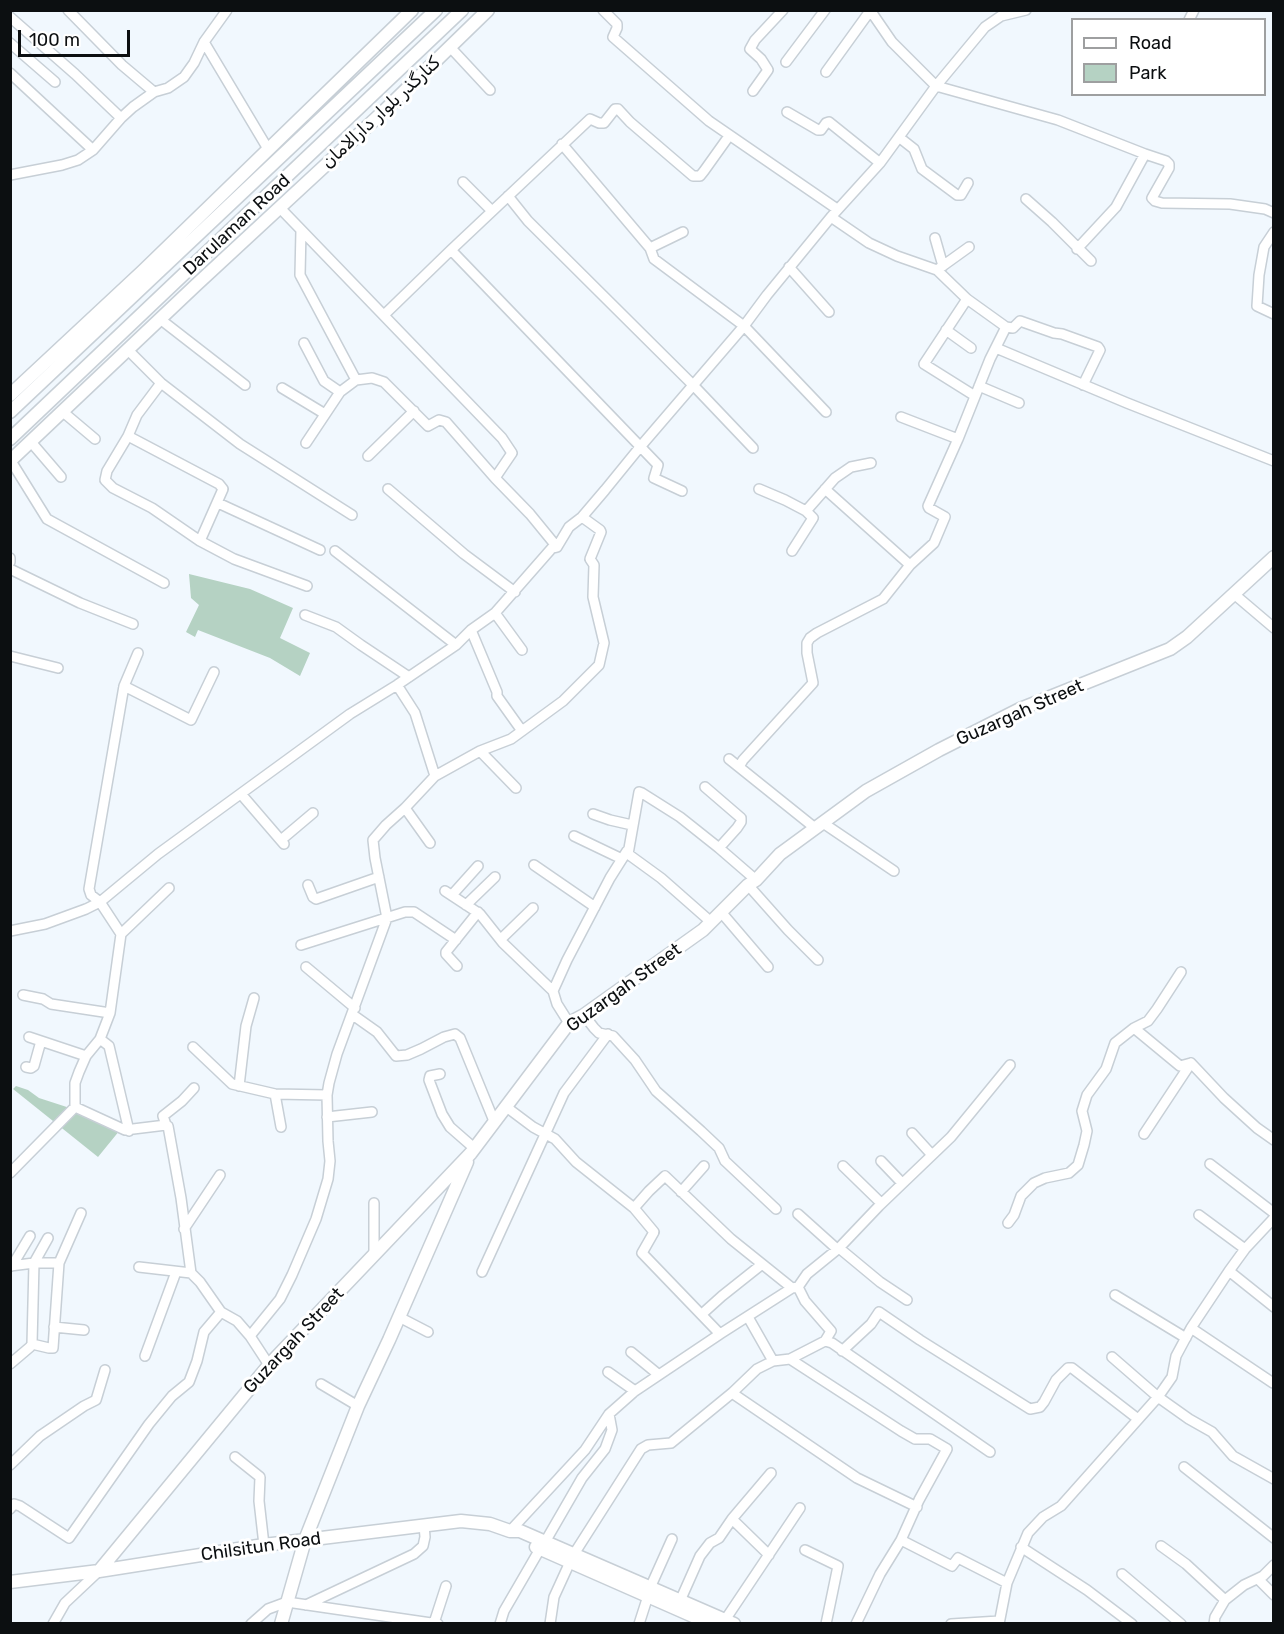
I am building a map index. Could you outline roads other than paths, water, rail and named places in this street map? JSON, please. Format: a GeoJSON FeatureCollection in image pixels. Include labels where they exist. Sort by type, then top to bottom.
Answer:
{"type":"FeatureCollection","features":[{"type":"Feature","properties":{"kind":"street"},"geometry":{"type":"LineString","coordinates":[[68,10],[122,65],[154,92]]}},
{"type":"Feature","properties":{"kind":"street"},"geometry":{"type":"LineString","coordinates":[[10,175],[78,160],[93,150],[120,118],[154,92],[168,88],[184,77],[200,53],[204,42],[227,10]]}},
{"type":"Feature","properties":{"kind":"street","name":"Darulaman Road"},"geometry":{"type":"LineString","coordinates":[[10,412],[436,10]]}},
{"type":"Feature","properties":{"kind":"street","name":"Darulaman Road"},"geometry":{"type":"LineString","coordinates":[[10,439],[462,10]]}},
{"type":"Feature","properties":{"kind":"street","name":"کنارگذر بلوار دارالامان"},"geometry":{"type":"LineString","coordinates":[[11,461],[384,111],[488,10]]}},
{"type":"Feature","properties":{"kind":"street"},"geometry":{"type":"LineString","coordinates":[[603,10],[617,24],[613,37],[709,122],[834,213],[869,243],[897,256],[940,268]]}},
{"type":"Feature","properties":{"kind":"street"},"geometry":{"type":"LineString","coordinates":[[753,91],[768,70],[761,59],[750,49],[755,40],[783,10]]}},
{"type":"Feature","properties":{"kind":"street"},"geometry":{"type":"LineString","coordinates":[[786,62],[825,10]]}},
{"type":"Feature","properties":{"kind":"street"},"geometry":{"type":"LineString","coordinates":[[10,931],[45,924],[100,902],[158,854],[350,714],[456,645],[471,630],[495,613],[552,548],[557,547],[569,527],[582,517],[744,326],[834,213],[880,164],[936,86],[985,27],[1001,16],[1026,10]]}},
{"type":"Feature","properties":{"kind":"street"},"geometry":{"type":"LineString","coordinates":[[826,72],[870,11],[892,42],[936,86],[1058,120],[1166,161],[1169,164],[1152,198],[1155,201],[1230,204],[1265,209],[1274,213]]}},
{"type":"Feature","properties":{"kind":"street"},"geometry":{"type":"LineString","coordinates":[[10,395],[408,12]]}},
{"type":"Feature","properties":{"kind":"street"},"geometry":{"type":"LineString","coordinates":[[10,17],[75,74],[120,118]]}},
{"type":"Feature","properties":{"kind":"street"},"geometry":{"type":"LineString","coordinates":[[204,42],[268,149]]}},
{"type":"Feature","properties":{"kind":"street"},"geometry":{"type":"LineString","coordinates":[[10,43],[55,82]]}},
{"type":"Feature","properties":{"kind":"street"},"geometry":{"type":"LineString","coordinates":[[450,47],[490,90]]}},
{"type":"Feature","properties":{"kind":"street"},"geometry":{"type":"LineString","coordinates":[[10,72],[93,150]]}},
{"type":"Feature","properties":{"kind":"street"},"geometry":{"type":"LineString","coordinates":[[384,315],[590,119],[602,124],[615,109],[618,109],[693,176],[700,176],[729,136]]}},
{"type":"Feature","properties":{"kind":"street"},"geometry":{"type":"LineString","coordinates":[[787,112],[818,130],[829,122],[880,164]]}},
{"type":"Feature","properties":{"kind":"street"},"geometry":{"type":"LineString","coordinates":[[900,138],[914,149],[922,169],[959,196],[968,183]]}},
{"type":"Feature","properties":{"kind":"street"},"geometry":{"type":"LineString","coordinates":[[562,144],[650,248],[654,259],[744,326],[826,412]]}},
{"type":"Feature","properties":{"kind":"street"},"geometry":{"type":"LineString","coordinates":[[1077,249],[1116,207],[1144,154]]}},
{"type":"Feature","properties":{"kind":"street"},"geometry":{"type":"LineString","coordinates":[[463,182],[492,211]]}},
{"type":"Feature","properties":{"kind":"street"},"geometry":{"type":"LineString","coordinates":[[508,196],[528,221],[753,448]]}},
{"type":"Feature","properties":{"kind":"street"},"geometry":{"type":"LineString","coordinates":[[1026,199],[1090,261]]}},
{"type":"Feature","properties":{"kind":"street"},"geometry":{"type":"LineString","coordinates":[[280,208],[511,449],[512,453],[495,478]]}},
{"type":"Feature","properties":{"kind":"street"},"geometry":{"type":"LineString","coordinates":[[301,230],[300,275],[356,380]]}},
{"type":"Feature","properties":{"kind":"street"},"geometry":{"type":"LineString","coordinates":[[650,248],[683,232]]}},
{"type":"Feature","properties":{"kind":"street"},"geometry":{"type":"LineString","coordinates":[[1274,232],[1264,247],[1257,306],[1274,314]]}},
{"type":"Feature","properties":{"kind":"street"},"geometry":{"type":"LineString","coordinates":[[935,238],[940,268],[967,299],[1006,327],[1013,328],[1020,321],[1098,347],[1100,350],[1083,385]]}},
{"type":"Feature","properties":{"kind":"street"},"geometry":{"type":"LineString","coordinates":[[940,268],[969,247]]}},
{"type":"Feature","properties":{"kind":"street"},"geometry":{"type":"LineString","coordinates":[[451,250],[658,465],[654,478],[682,491]]}},
{"type":"Feature","properties":{"kind":"street"},"geometry":{"type":"LineString","coordinates":[[789,267],[829,312]]}},
{"type":"Feature","properties":{"kind":"street"},"geometry":{"type":"LineString","coordinates":[[967,299],[924,364],[975,396]]}},
{"type":"Feature","properties":{"kind":"street"},"geometry":{"type":"LineString","coordinates":[[104,307],[126,330],[133,346],[161,383],[240,444],[352,515]]}},
{"type":"Feature","properties":{"kind":"street"},"geometry":{"type":"LineString","coordinates":[[160,319],[245,385]]}},
{"type":"Feature","properties":{"kind":"street"},"geometry":{"type":"LineString","coordinates":[[739,767],[813,682],[807,653],[807,643],[810,638],[883,599],[910,566],[934,543],[945,518],[928,506],[1006,327]]}},
{"type":"Feature","properties":{"kind":"street"},"geometry":{"type":"LineString","coordinates":[[946,330],[971,348]]}},
{"type":"Feature","properties":{"kind":"street"},"geometry":{"type":"LineString","coordinates":[[304,343],[324,381],[340,392]]}},
{"type":"Feature","properties":{"kind":"street"},"geometry":{"type":"LineString","coordinates":[[996,348],[1274,461]]}},
{"type":"Feature","properties":{"kind":"street"},"geometry":{"type":"LineString","coordinates":[[306,443],[340,392],[356,380],[372,378],[384,382],[428,426],[439,420],[446,422],[557,547]]}},
{"type":"Feature","properties":{"kind":"street"},"geometry":{"type":"LineString","coordinates":[[161,383],[136,415],[128,436],[107,471],[105,480],[113,488],[152,507],[200,541],[244,564],[307,586]]}},
{"type":"Feature","properties":{"kind":"street"},"geometry":{"type":"LineString","coordinates":[[979,386],[1019,403]]}},
{"type":"Feature","properties":{"kind":"street"},"geometry":{"type":"LineString","coordinates":[[282,388],[325,414]]}},
{"type":"Feature","properties":{"kind":"street"},"geometry":{"type":"LineString","coordinates":[[368,456],[414,411]]}},
{"type":"Feature","properties":{"kind":"street"},"geometry":{"type":"LineString","coordinates":[[63,412],[94,439]]}},
{"type":"Feature","properties":{"kind":"street"},"geometry":{"type":"LineString","coordinates":[[901,417],[958,439]]}},
{"type":"Feature","properties":{"kind":"street"},"geometry":{"type":"LineString","coordinates":[[128,436],[219,484],[224,489],[200,541]]}},
{"type":"Feature","properties":{"kind":"street"},"geometry":{"type":"LineString","coordinates":[[31,442],[61,477]]}},
{"type":"Feature","properties":{"kind":"street"},"geometry":{"type":"LineString","coordinates":[[11,461],[47,519],[164,583]]}},
{"type":"Feature","properties":{"kind":"street"},"geometry":{"type":"LineString","coordinates":[[806,511],[835,478],[851,467],[871,464]]}},
{"type":"Feature","properties":{"kind":"street"},"geometry":{"type":"LineString","coordinates":[[388,489],[464,555],[515,592]]}},
{"type":"Feature","properties":{"kind":"street"},"geometry":{"type":"LineString","coordinates":[[759,489],[806,511],[813,518],[792,551]]}},
{"type":"Feature","properties":{"kind":"street"},"geometry":{"type":"LineString","coordinates":[[825,489],[910,566]]}},
{"type":"Feature","properties":{"kind":"street"},"geometry":{"type":"LineString","coordinates":[[218,503],[320,550]]}},
{"type":"Feature","properties":{"kind":"street"},"geometry":{"type":"LineString","coordinates":[[250,1336],[280,1299],[292,1275],[316,1219],[328,1179],[330,1161],[327,1095],[337,1054],[387,918],[373,840],[435,776],[480,751],[512,739],[566,699],[599,665],[604,643],[593,597],[594,565],[590,559],[601,532],[582,517]]}},
{"type":"Feature","properties":{"kind":"street"},"geometry":{"type":"LineString","coordinates":[[335,551],[456,645]]}},
{"type":"Feature","properties":{"kind":"street","name":"Guzargah Street"},"geometry":{"type":"LineString","coordinates":[[99,1571],[269,1365],[473,1150],[569,1023],[584,1015],[703,930],[780,854],[866,791],[939,750],[1020,709],[1170,649],[1187,637],[1274,557]]}},
{"type":"Feature","properties":{"kind":"street"},"geometry":{"type":"LineString","coordinates":[[10,569],[80,603],[133,624]]}},
{"type":"Feature","properties":{"kind":"street"},"geometry":{"type":"LineString","coordinates":[[1234,594],[1274,628]]}},
{"type":"Feature","properties":{"kind":"street"},"geometry":{"type":"LineString","coordinates":[[495,613],[522,650]]}},
{"type":"Feature","properties":{"kind":"street"},"geometry":{"type":"LineString","coordinates":[[305,615],[336,627],[410,677]]}},
{"type":"Feature","properties":{"kind":"street"},"geometry":{"type":"LineString","coordinates":[[471,630],[497,696],[522,731]]}},
{"type":"Feature","properties":{"kind":"street"},"geometry":{"type":"LineString","coordinates":[[121,934],[100,902],[91,895],[90,889],[124,686],[138,654]]}},
{"type":"Feature","properties":{"kind":"street"},"geometry":{"type":"LineString","coordinates":[[10,656],[58,668]]}},
{"type":"Feature","properties":{"kind":"street"},"geometry":{"type":"LineString","coordinates":[[124,686],[191,720],[214,672]]}},
{"type":"Feature","properties":{"kind":"street"},"geometry":{"type":"LineString","coordinates":[[397,685],[415,713],[435,776]]}},
{"type":"Feature","properties":{"kind":"street"},"geometry":{"type":"LineString","coordinates":[[480,751],[516,788]]}},
{"type":"Feature","properties":{"kind":"street"},"geometry":{"type":"LineString","coordinates":[[729,759],[819,826],[894,872]]}},
{"type":"Feature","properties":{"kind":"street"},"geometry":{"type":"LineString","coordinates":[[705,787],[741,818],[737,828],[720,848]]}},
{"type":"Feature","properties":{"kind":"street"},"geometry":{"type":"LineString","coordinates":[[553,991],[567,960],[624,855],[639,792],[680,817],[720,848],[752,883],[788,930],[818,960]]}},
{"type":"Feature","properties":{"kind":"street"},"geometry":{"type":"LineString","coordinates":[[241,794],[282,842],[313,813]]}},
{"type":"Feature","properties":{"kind":"street"},"geometry":{"type":"LineString","coordinates":[[405,808],[430,843]]}},
{"type":"Feature","properties":{"kind":"street"},"geometry":{"type":"LineString","coordinates":[[593,814],[632,825]]}},
{"type":"Feature","properties":{"kind":"street"},"geometry":{"type":"LineString","coordinates":[[574,836],[630,857],[661,878],[711,922]]}},
{"type":"Feature","properties":{"kind":"street"},"geometry":{"type":"LineString","coordinates":[[534,865],[595,907]]}},
{"type":"Feature","properties":{"kind":"street"},"geometry":{"type":"LineString","coordinates":[[478,866],[449,893],[478,912],[501,939],[553,991],[557,1004],[569,1023]]}},
{"type":"Feature","properties":{"kind":"street"},"geometry":{"type":"LineString","coordinates":[[466,905],[495,876]]}},
{"type":"Feature","properties":{"kind":"street"},"geometry":{"type":"LineString","coordinates":[[308,885],[316,899],[379,878]]}},
{"type":"Feature","properties":{"kind":"street"},"geometry":{"type":"LineString","coordinates":[[10,1173],[75,1107],[75,1083],[86,1056],[100,1039],[110,1013],[121,934],[169,888]]}},
{"type":"Feature","properties":{"kind":"street"},"geometry":{"type":"LineString","coordinates":[[501,939],[533,908]]}},
{"type":"Feature","properties":{"kind":"street"},"geometry":{"type":"LineString","coordinates":[[301,945],[405,912],[414,912],[456,939]]}},
{"type":"Feature","properties":{"kind":"street"},"geometry":{"type":"LineString","coordinates":[[457,966],[445,953],[478,912]]}},
{"type":"Feature","properties":{"kind":"street"},"geometry":{"type":"LineString","coordinates":[[722,912],[768,967]]}},
{"type":"Feature","properties":{"kind":"street"},"geometry":{"type":"LineString","coordinates":[[306,967],[377,1032],[396,1056],[407,1055],[444,1037],[455,1034],[460,1038],[494,1122]]}},
{"type":"Feature","properties":{"kind":"street"},"geometry":{"type":"LineString","coordinates":[[1008,1223],[1014,1215],[1021,1196],[1034,1183],[1069,1173],[1078,1165],[1087,1131],[1082,1111],[1088,1095],[1106,1070],[1115,1043],[1134,1028],[1148,1021],[1182,972]]}},
{"type":"Feature","properties":{"kind":"street"},"geometry":{"type":"LineString","coordinates":[[24,995],[43,999],[51,1004],[110,1013]]}},
{"type":"Feature","properties":{"kind":"street"},"geometry":{"type":"LineString","coordinates":[[239,1086],[246,1026],[254,998]]}},
{"type":"Feature","properties":{"kind":"street"},"geometry":{"type":"LineString","coordinates":[[584,1015],[599,1033],[613,1036],[635,1060],[656,1091],[719,1148],[725,1161],[776,1209]]}},
{"type":"Feature","properties":{"kind":"street"},"geometry":{"type":"LineString","coordinates":[[1134,1028],[1180,1066],[1191,1063]]}},
{"type":"Feature","properties":{"kind":"street"},"geometry":{"type":"LineString","coordinates":[[482,1272],[564,1093],[608,1034]]}},
{"type":"Feature","properties":{"kind":"street"},"geometry":{"type":"LineString","coordinates":[[28,1037],[86,1056]]}},
{"type":"Feature","properties":{"kind":"street"},"geometry":{"type":"LineString","coordinates":[[100,1039],[109,1046],[129,1131]]}},
{"type":"Feature","properties":{"kind":"street"},"geometry":{"type":"LineString","coordinates":[[26,1067],[34,1066],[41,1041]]}},
{"type":"Feature","properties":{"kind":"street"},"geometry":{"type":"LineString","coordinates":[[193,1047],[232,1084],[275,1094],[327,1095]]}},
{"type":"Feature","properties":{"kind":"street"},"geometry":{"type":"LineString","coordinates":[[1144,1134],[1191,1063]]}},
{"type":"Feature","properties":{"kind":"street"},"geometry":{"type":"LineString","coordinates":[[1191,1063],[1224,1098],[1274,1140]]}},
{"type":"Feature","properties":{"kind":"street"},"geometry":{"type":"LineString","coordinates":[[510,1531],[585,1450],[609,1414],[635,1391],[720,1334],[795,1288],[951,1137],[1010,1065]]}},
{"type":"Feature","properties":{"kind":"street"},"geometry":{"type":"LineString","coordinates":[[280,1623],[305,1540],[358,1406],[473,1150],[450,1127],[442,1114],[429,1080],[430,1076],[440,1074]]}},
{"type":"Feature","properties":{"kind":"street"},"geometry":{"type":"LineString","coordinates":[[194,1088],[164,1115],[181,1198],[191,1273],[200,1282],[220,1312],[237,1322],[250,1336],[269,1365]]}},
{"type":"Feature","properties":{"kind":"street"},"geometry":{"type":"LineString","coordinates":[[275,1094],[281,1127]]}},
{"type":"Feature","properties":{"kind":"street"},"geometry":{"type":"LineString","coordinates":[[505,1106],[544,1134],[555,1139],[576,1162],[634,1208],[654,1232],[642,1253],[720,1334]]}},
{"type":"Feature","properties":{"kind":"street"},"geometry":{"type":"LineString","coordinates":[[75,1107],[129,1131],[166,1125]]}},
{"type":"Feature","properties":{"kind":"street"},"geometry":{"type":"LineString","coordinates":[[327,1117],[372,1112]]}},
{"type":"Feature","properties":{"kind":"street"},"geometry":{"type":"LineString","coordinates":[[912,1133],[932,1155]]}},
{"type":"Feature","properties":{"kind":"street"},"geometry":{"type":"LineString","coordinates":[[881,1161],[902,1183]]}},
{"type":"Feature","properties":{"kind":"street"},"geometry":{"type":"LineString","coordinates":[[951,1623],[999,1622],[1007,1583],[1028,1533],[1043,1517],[1061,1506],[1158,1397],[1172,1377],[1176,1356],[1191,1328],[1245,1249],[1273,1218],[1210,1164]]}},
{"type":"Feature","properties":{"kind":"street"},"geometry":{"type":"LineString","coordinates":[[681,1192],[704,1166]]}},
{"type":"Feature","properties":{"kind":"street"},"geometry":{"type":"LineString","coordinates":[[843,1166],[881,1203]]}},
{"type":"Feature","properties":{"kind":"street"},"geometry":{"type":"LineString","coordinates":[[184,1229],[220,1175]]}},
{"type":"Feature","properties":{"kind":"street"},"geometry":{"type":"LineString","coordinates":[[550,1623],[554,1597],[572,1558],[641,1449],[648,1444],[671,1443],[732,1393],[757,1369],[773,1361],[790,1359],[825,1341],[831,1331],[795,1288],[761,1265],[665,1176],[634,1208]]}},
{"type":"Feature","properties":{"kind":"street"},"geometry":{"type":"LineString","coordinates":[[374,1203],[374,1255]]}},
{"type":"Feature","properties":{"kind":"street"},"geometry":{"type":"LineString","coordinates":[[32,1344],[53,1348],[59,1263],[81,1213]]}},
{"type":"Feature","properties":{"kind":"street"},"geometry":{"type":"LineString","coordinates":[[798,1214],[880,1282],[906,1300]]}},
{"type":"Feature","properties":{"kind":"street"},"geometry":{"type":"LineString","coordinates":[[1199,1215],[1245,1249]]}},
{"type":"Feature","properties":{"kind":"street"},"geometry":{"type":"LineString","coordinates":[[11,1266],[30,1236]]}},
{"type":"Feature","properties":{"kind":"street"},"geometry":{"type":"LineString","coordinates":[[10,1364],[32,1344],[34,1263],[48,1239]]}},
{"type":"Feature","properties":{"kind":"street"},"geometry":{"type":"LineString","coordinates":[[11,1266],[59,1263]]}},
{"type":"Feature","properties":{"kind":"street"},"geometry":{"type":"LineString","coordinates":[[702,1314],[761,1265]]}},
{"type":"Feature","properties":{"kind":"street"},"geometry":{"type":"LineString","coordinates":[[139,1267],[191,1273]]}},
{"type":"Feature","properties":{"kind":"street"},"geometry":{"type":"LineString","coordinates":[[1229,1271],[1274,1306]]}},
{"type":"Feature","properties":{"kind":"street"},"geometry":{"type":"LineString","coordinates":[[145,1356],[176,1272]]}},
{"type":"Feature","properties":{"kind":"street"},"geometry":{"type":"LineString","coordinates":[[1115,1295],[1186,1338]]}},
{"type":"Feature","properties":{"kind":"street"},"geometry":{"type":"LineString","coordinates":[[10,1509],[14,1504],[20,1506],[69,1538],[149,1424],[172,1396],[189,1382],[204,1332],[220,1312]]}},
{"type":"Feature","properties":{"kind":"street"},"geometry":{"type":"LineString","coordinates":[[842,1351],[871,1324],[879,1312],[1030,1409],[1040,1407],[1056,1380],[1068,1368],[1072,1368],[1138,1419]]}},
{"type":"Feature","properties":{"kind":"street"},"geometry":{"type":"LineString","coordinates":[[399,1317],[428,1332]]}},
{"type":"Feature","properties":{"kind":"street"},"geometry":{"type":"LineString","coordinates":[[748,1317],[773,1361]]}},
{"type":"Feature","properties":{"kind":"street"},"geometry":{"type":"LineString","coordinates":[[54,1327],[84,1330]]}},
{"type":"Feature","properties":{"kind":"street"},"geometry":{"type":"LineString","coordinates":[[1191,1328],[1273,1383]]}},
{"type":"Feature","properties":{"kind":"street"},"geometry":{"type":"LineString","coordinates":[[825,1341],[832,1343],[990,1452]]}},
{"type":"Feature","properties":{"kind":"street"},"geometry":{"type":"LineString","coordinates":[[631,1352],[659,1375]]}},
{"type":"Feature","properties":{"kind":"street"},"geometry":{"type":"LineString","coordinates":[[1112,1358],[1158,1397],[1212,1432],[1233,1456],[1274,1479]]}},
{"type":"Feature","properties":{"kind":"street"},"geometry":{"type":"LineString","coordinates":[[790,1359],[901,1431],[915,1439],[930,1439],[947,1449],[901,1540],[880,1574],[855,1623]]}},
{"type":"Feature","properties":{"kind":"street"},"geometry":{"type":"LineString","coordinates":[[10,1465],[40,1436],[96,1400],[105,1370]]}},
{"type":"Feature","properties":{"kind":"street"},"geometry":{"type":"LineString","coordinates":[[608,1372],[635,1391]]}},
{"type":"Feature","properties":{"kind":"street"},"geometry":{"type":"LineString","coordinates":[[321,1384],[358,1406]]}},
{"type":"Feature","properties":{"kind":"street"},"geometry":{"type":"LineString","coordinates":[[732,1393],[857,1478],[917,1507]]}},
{"type":"Feature","properties":{"kind":"street"},"geometry":{"type":"LineString","coordinates":[[500,1623],[504,1611],[582,1478],[605,1449],[612,1430],[609,1414]]}},
{"type":"Feature","properties":{"kind":"street"},"geometry":{"type":"LineString","coordinates":[[235,1457],[260,1477],[258,1501],[264,1545]]}},
{"type":"Feature","properties":{"kind":"street"},"geometry":{"type":"LineString","coordinates":[[1184,1467],[1274,1538]]}},
{"type":"Feature","properties":{"kind":"street"},"geometry":{"type":"LineString","coordinates":[[680,1600],[700,1556],[710,1543],[719,1538],[771,1473]]}},
{"type":"Feature","properties":{"kind":"street"},"geometry":{"type":"LineString","coordinates":[[730,1622],[752,1578],[800,1508]]}},
{"type":"Feature","properties":{"kind":"street"},"geometry":{"type":"LineString","coordinates":[[732,1519],[769,1555]]}},
{"type":"Feature","properties":{"kind":"street","name":"Chilsitun Road"},"geometry":{"type":"LineString","coordinates":[[10,1582],[99,1571],[264,1545],[461,1521],[490,1524],[520,1532],[542,1545],[649,1592],[711,1623]]}},
{"type":"Feature","properties":{"kind":"street"},"geometry":{"type":"LineString","coordinates":[[306,1605],[414,1554],[423,1546],[424,1525]]}},
{"type":"Feature","properties":{"kind":"street"},"geometry":{"type":"LineString","coordinates":[[639,1623],[649,1592],[672,1539]]}},
{"type":"Feature","properties":{"kind":"street"},"geometry":{"type":"LineString","coordinates":[[901,1540],[952,1566],[958,1558],[1007,1583]]}},
{"type":"Feature","properties":{"kind":"street"},"geometry":{"type":"LineString","coordinates":[[1161,1546],[1186,1564],[1225,1599]]}},
{"type":"Feature","properties":{"kind":"street"},"geometry":{"type":"LineString","coordinates":[[1021,1547],[1087,1590],[1132,1623]]}},
{"type":"Feature","properties":{"kind":"street"},"geometry":{"type":"LineString","coordinates":[[805,1550],[838,1566],[826,1623]]}},
{"type":"Feature","properties":{"kind":"street"},"geometry":{"type":"LineString","coordinates":[[1214,1623],[1225,1599],[1244,1585],[1263,1576],[1274,1565]]}},
{"type":"Feature","properties":{"kind":"street"},"geometry":{"type":"LineString","coordinates":[[53,1623],[65,1604],[99,1571]]}},
{"type":"Feature","properties":{"kind":"street"},"geometry":{"type":"LineString","coordinates":[[1122,1574],[1181,1623]]}},
{"type":"Feature","properties":{"kind":"street"},"geometry":{"type":"LineString","coordinates":[[1257,1579],[1274,1595]]}},
{"type":"Feature","properties":{"kind":"street"},"geometry":{"type":"LineString","coordinates":[[250,1623],[268,1609],[287,1602],[392,1620],[436,1623],[446,1586]]}},
{"type":"Feature","properties":{"kind":"street","name":"Chilsitun Road"},"geometry":{"type":"LineString","coordinates":[[649,1592],[680,1600],[730,1622]]}}]}
